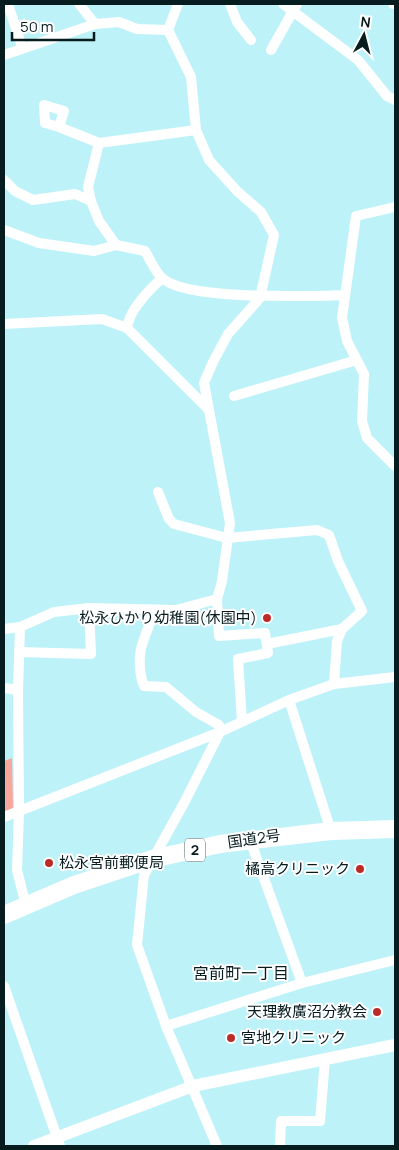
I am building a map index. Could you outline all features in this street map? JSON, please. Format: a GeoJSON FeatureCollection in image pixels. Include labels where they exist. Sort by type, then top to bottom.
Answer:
{"type":"FeatureCollection","features":[{"type":"Feature","properties":{"kind":"highway","name":"国道2号"},"geometry":{"type":"LineString","coordinates":[[4,915],[74,886],[152,859],[250,840],[331,830],[395,829]]}},
{"type":"Feature","properties":{"kind":"street"},"geometry":{"type":"LineString","coordinates":[[8,4],[22,47]]}},
{"type":"Feature","properties":{"kind":"street"},"geometry":{"type":"LineString","coordinates":[[79,4],[95,24]]}},
{"type":"Feature","properties":{"kind":"street"},"geometry":{"type":"LineString","coordinates":[[178,4],[168,30],[191,77],[196,130],[209,160],[237,191],[261,212],[274,235],[260,298],[228,334],[204,383],[207,408],[226,494],[230,523],[222,581],[217,598],[219,636],[265,632],[267,644],[268,653],[238,659],[242,721]]}},
{"type":"Feature","properties":{"kind":"street"},"geometry":{"type":"LineString","coordinates":[[230,4],[237,22],[251,40]]}},
{"type":"Feature","properties":{"kind":"street"},"geometry":{"type":"LineString","coordinates":[[283,4],[295,8],[358,60],[387,96],[395,100]]}},
{"type":"Feature","properties":{"kind":"street"},"geometry":{"type":"LineString","coordinates":[[271,50],[295,8]]}},
{"type":"Feature","properties":{"kind":"street"},"geometry":{"type":"LineString","coordinates":[[4,55],[22,47],[95,24],[119,22],[137,29],[168,30]]}},
{"type":"Feature","properties":{"kind":"street"},"geometry":{"type":"LineString","coordinates":[[59,127],[99,143],[196,130]]}},
{"type":"Feature","properties":{"kind":"street"},"geometry":{"type":"LineString","coordinates":[[99,143],[88,187],[99,221],[116,245]]}},
{"type":"Feature","properties":{"kind":"street"},"geometry":{"type":"LineString","coordinates":[[4,180],[15,191],[32,200],[75,194],[91,201]]}},
{"type":"Feature","properties":{"kind":"street"},"geometry":{"type":"LineString","coordinates":[[395,207],[356,216],[342,318],[347,341],[364,374],[362,421],[367,438],[395,466]]}},
{"type":"Feature","properties":{"kind":"street"},"geometry":{"type":"LineString","coordinates":[[4,230],[39,243],[94,251],[116,245],[145,251],[161,278],[184,288],[260,298],[345,295]]}},
{"type":"Feature","properties":{"kind":"street"},"geometry":{"type":"LineString","coordinates":[[127,328],[128,319],[151,288],[161,278]]}},
{"type":"Feature","properties":{"kind":"street"},"geometry":{"type":"LineString","coordinates":[[4,324],[102,319],[127,328],[207,408]]}},
{"type":"Feature","properties":{"kind":"street"},"geometry":{"type":"LineString","coordinates":[[234,396],[357,360]]}},
{"type":"Feature","properties":{"kind":"street"},"geometry":{"type":"LineString","coordinates":[[158,492],[168,519],[174,524],[227,538],[317,530],[329,535],[338,562],[362,611],[342,628],[267,644]]}},
{"type":"Feature","properties":{"kind":"street"},"geometry":{"type":"LineString","coordinates":[[4,629],[20,627],[54,612],[89,608],[152,611],[176,610],[217,598]]}},
{"type":"Feature","properties":{"kind":"street"},"geometry":{"type":"LineString","coordinates":[[19,652],[91,654],[89,608]]}},
{"type":"Feature","properties":{"kind":"street"},"geometry":{"type":"LineString","coordinates":[[152,611],[152,621],[142,644],[140,676],[144,686],[166,687],[196,712],[219,725],[220,732],[184,803],[144,875],[137,946],[166,1026],[217,1146]]}},
{"type":"Feature","properties":{"kind":"street"},"geometry":{"type":"LineString","coordinates":[[4,621],[20,627]]}},
{"type":"Feature","properties":{"kind":"street"},"geometry":{"type":"LineString","coordinates":[[20,627],[18,690],[19,811],[16,870],[26,906]]}},
{"type":"Feature","properties":{"kind":"street"},"geometry":{"type":"LineString","coordinates":[[334,684],[337,641],[342,628]]}},
{"type":"Feature","properties":{"kind":"street"},"geometry":{"type":"LineString","coordinates":[[4,818],[220,732],[289,700],[334,684],[395,677]]}},
{"type":"Feature","properties":{"kind":"street"},"geometry":{"type":"LineString","coordinates":[[4,688],[18,690]]}},
{"type":"Feature","properties":{"kind":"street"},"geometry":{"type":"LineString","coordinates":[[289,700],[331,830]]}},
{"type":"Feature","properties":{"kind":"street"},"geometry":{"type":"LineString","coordinates":[[250,840],[302,983]]}},
{"type":"Feature","properties":{"kind":"street"},"geometry":{"type":"LineString","coordinates":[[166,1026],[302,983],[395,960]]}},
{"type":"Feature","properties":{"kind":"street"},"geometry":{"type":"LineString","coordinates":[[4,986],[59,1142]]}},
{"type":"Feature","properties":{"kind":"street"},"geometry":{"type":"LineString","coordinates":[[34,1146],[59,1142],[193,1086],[395,1045]]}},
{"type":"Feature","properties":{"kind":"street"},"geometry":{"type":"LineString","coordinates":[[280,1146],[282,1121],[320,1121],[325,1059]]}},
{"type":"Feature","properties":{"kind":"shaded area"},"geometry":{"type":"Polygon","coordinates":[[[12,758],[13,809],[4,812],[4,761],[12,758]]]}},
{"type":"Feature","properties":{"kind":"place","name":"松永ひかり幼稚園(休園中)"},"geometry":{"type":"Point","coordinates":[267,618]}},
{"type":"Feature","properties":{"kind":"place","name":"松永宮前郵便局"},"geometry":{"type":"Point","coordinates":[49,863]}},
{"type":"Feature","properties":{"kind":"place","name":"橘高クリニック"},"geometry":{"type":"Point","coordinates":[360,869]}},
{"type":"Feature","properties":{"kind":"place","name":"天理教廣沼分教会"},"geometry":{"type":"Point","coordinates":[377,1012]}},
{"type":"Feature","properties":{"kind":"place","name":"宮地クリニック"},"geometry":{"type":"Point","coordinates":[231,1038]}},
{"type":"Feature","properties":{"kind":"district","name":"宮前町一丁目"},"geometry":{"type":"Point","coordinates":[241,973]}}]}
